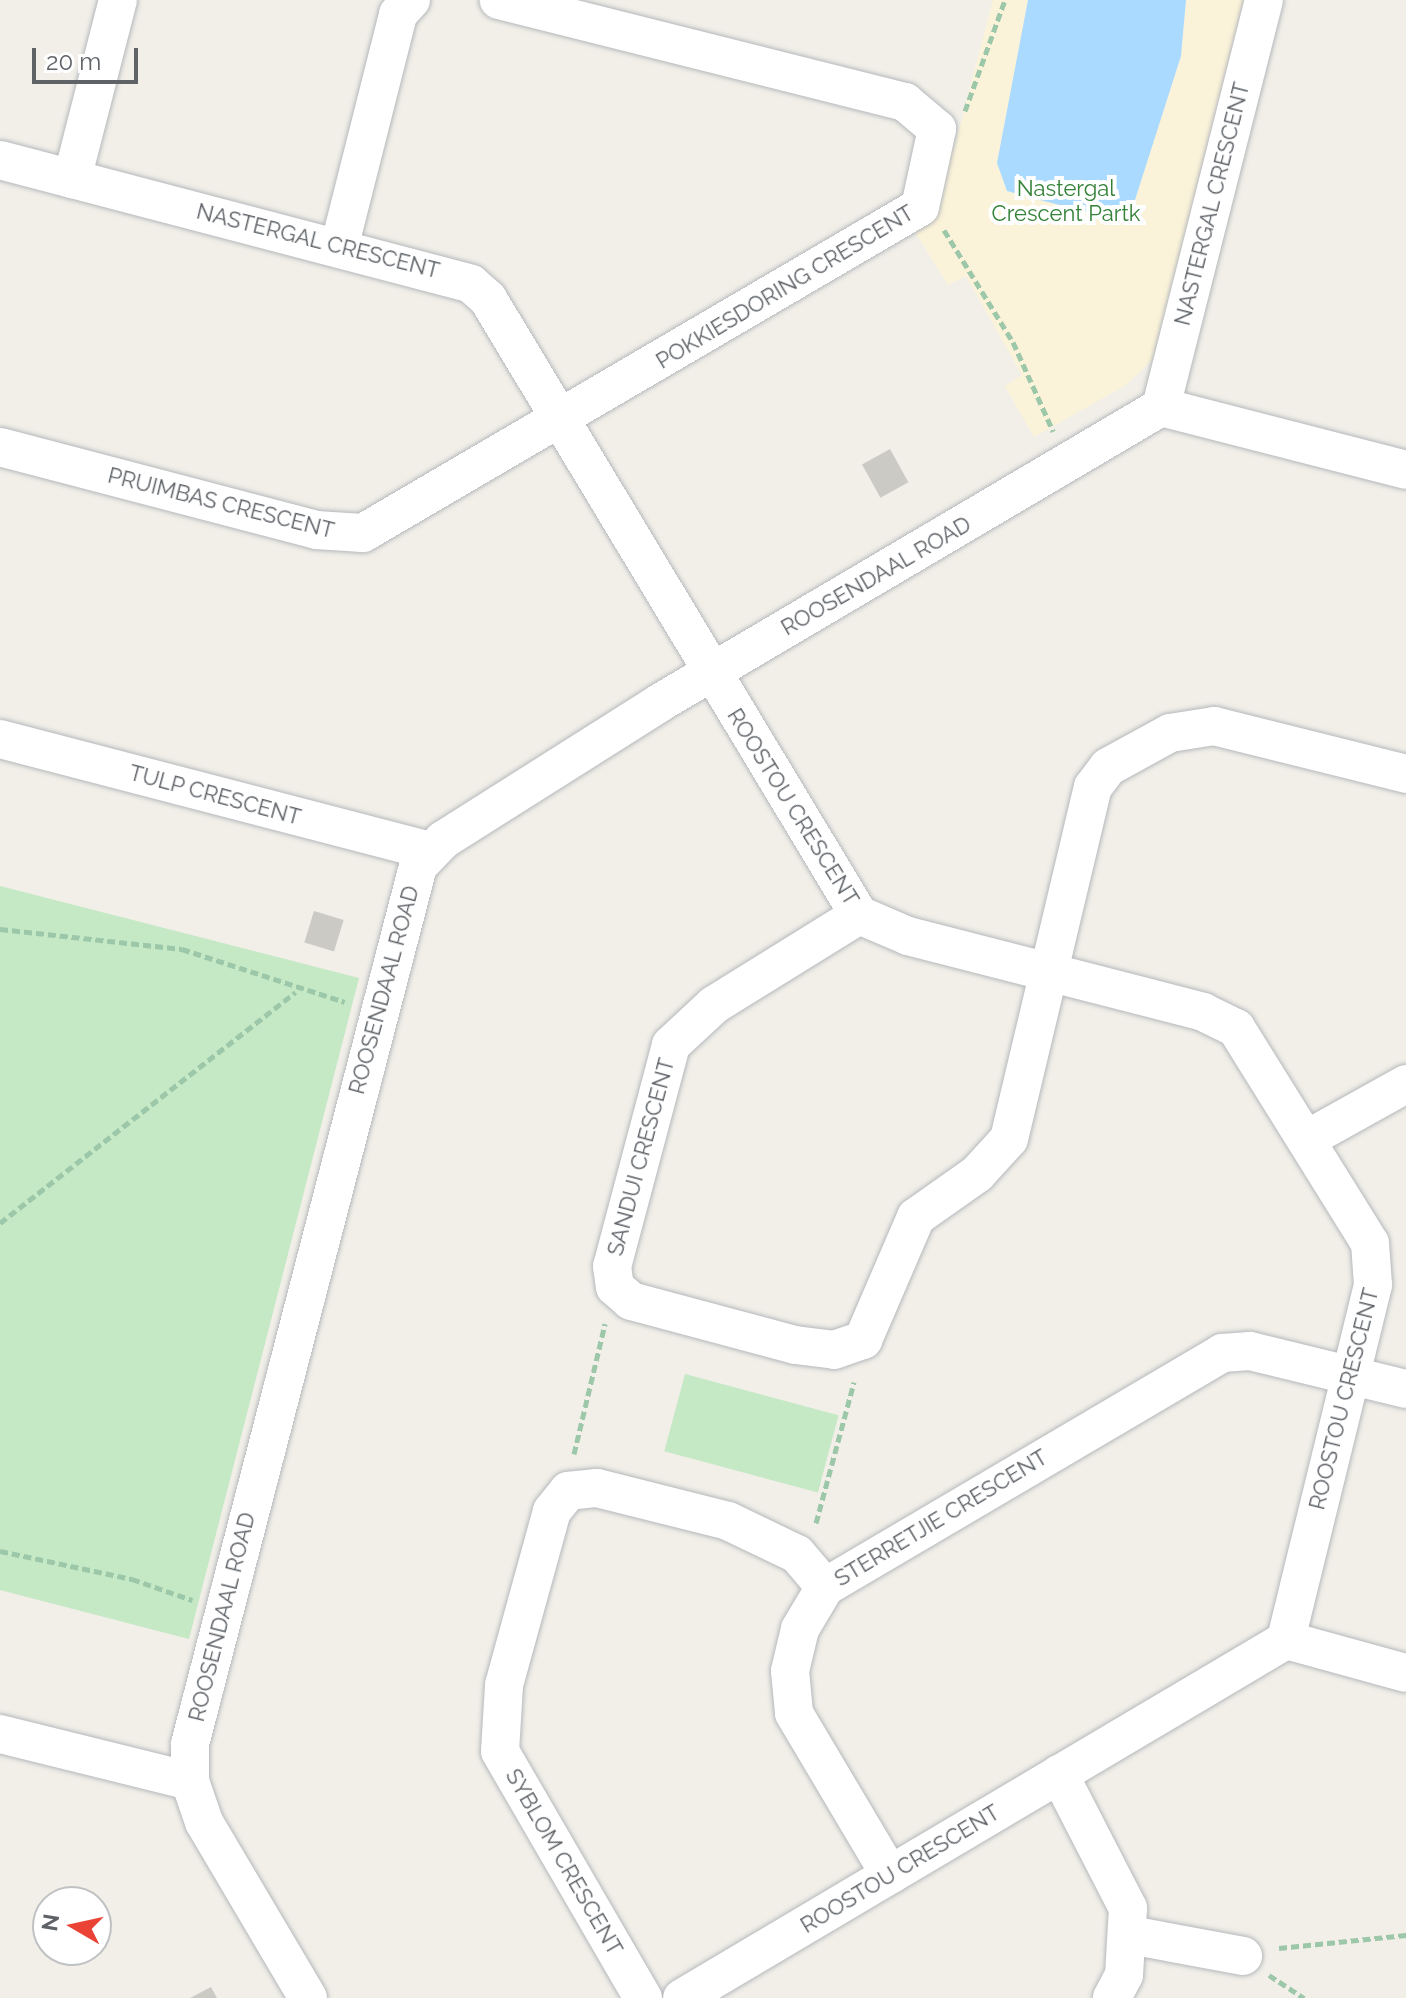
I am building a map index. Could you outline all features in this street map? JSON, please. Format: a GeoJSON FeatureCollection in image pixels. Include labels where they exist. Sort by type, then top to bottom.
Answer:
{"type":"FeatureCollection","features":[{"type":"Feature","properties":{"kind":"street"},"geometry":{"type":"LineString","coordinates":[[72,179],[118,0]]}},
{"type":"Feature","properties":{"kind":"street"},"geometry":{"type":"LineString","coordinates":[[340,244],[398,14],[411,0]]}},
{"type":"Feature","properties":{"kind":"street"},"geometry":{"type":"LineString","coordinates":[[499,0],[905,102],[937,129]]}},
{"type":"Feature","properties":{"kind":"street","name":"NASTERGAL CRESCENT"},"geometry":{"type":"LineString","coordinates":[[1161,407],[1264,0]]}},
{"type":"Feature","properties":{"kind":"street","name":"POKKIESDORING CRESCENT"},"geometry":{"type":"LineString","coordinates":[[559,423],[920,207],[937,129]]}},
{"type":"Feature","properties":{"kind":"street","name":"NASTERGAL CRESCENT"},"geometry":{"type":"LineString","coordinates":[[0,160],[340,244],[471,284],[488,299],[710,673]]}},
{"type":"Feature","properties":{"kind":"street"},"geometry":{"type":"LineString","coordinates":[[1161,407],[1406,470]]}},
{"type":"Feature","properties":{"kind":"street","name":"ROOSENDAAL ROAD"},"geometry":{"type":"LineString","coordinates":[[308,1998],[204,1822],[190,1781],[190,1744],[412,878],[430,851],[710,673],[1066,466],[1161,407]]}},
{"type":"Feature","properties":{"kind":"street","name":"PRUIMBAS CRESCENT"},"geometry":{"type":"LineString","coordinates":[[0,447],[350,534],[382,526],[559,423]]}},
{"type":"Feature","properties":{"kind":"street","name":"ROOSTOU CRESCENT"},"geometry":{"type":"LineString","coordinates":[[682,1998],[1286,1640],[1350,1375],[1374,1256],[1309,1138],[1236,1028],[1049,970],[908,936],[859,915],[710,673]]}},
{"type":"Feature","properties":{"kind":"street"},"geometry":{"type":"LineString","coordinates":[[863,1340],[916,1217],[977,1174],[1009,1139],[1096,779],[1140,747],[1188,728],[1214,726],[1406,774]]}},
{"type":"Feature","properties":{"kind":"street","name":"TULP CRESCENT"},"geometry":{"type":"LineString","coordinates":[[0,739],[430,851]]}},
{"type":"Feature","properties":{"kind":"street","name":"SANDUI CRESCENT"},"geometry":{"type":"LineString","coordinates":[[859,915],[714,1005],[671,1045],[612,1266],[615,1287],[631,1301],[795,1345],[834,1350],[863,1340]]}},
{"type":"Feature","properties":{"kind":"street"},"geometry":{"type":"LineString","coordinates":[[1309,1138],[1406,1084]]}},
{"type":"Feature","properties":{"kind":"street","name":"STERRETJIE CRESCENT"},"geometry":{"type":"LineString","coordinates":[[890,1875],[794,1713],[790,1671],[800,1629],[825,1587],[1222,1353],[1250,1351],[1406,1389]]}},
{"type":"Feature","properties":{"kind":"street"},"geometry":{"type":"LineString","coordinates":[[568,1491],[597,1488],[728,1521],[797,1554],[825,1587]]}},
{"type":"Feature","properties":{"kind":"street","name":"SYBLOM CRESCENT"},"geometry":{"type":"LineString","coordinates":[[568,1491],[552,1511],[504,1685],[500,1751],[643,1998]]}},
{"type":"Feature","properties":{"kind":"street"},"geometry":{"type":"LineString","coordinates":[[1286,1640],[1406,1673]]}},
{"type":"Feature","properties":{"kind":"street"},"geometry":{"type":"LineString","coordinates":[[0,1734],[190,1781]]}},
{"type":"Feature","properties":{"kind":"street"},"geometry":{"type":"LineString","coordinates":[[1059,1774],[1110,1867],[1130,1935],[1112,1998]]}},
{"type":"Feature","properties":{"kind":"street"},"geometry":{"type":"LineString","coordinates":[[1130,1935],[1243,1956]]}},
{"type":"Feature","properties":{"kind":"path"},"geometry":{"type":"LineString","coordinates":[[937,129],[961,121],[1005,0]]}},
{"type":"Feature","properties":{"kind":"path"},"geometry":{"type":"LineString","coordinates":[[920,207],[971,267],[1066,466]]}},
{"type":"Feature","properties":{"kind":"path"},"geometry":{"type":"LineString","coordinates":[[0,929],[182,949],[296,991],[378,1009]]}},
{"type":"Feature","properties":{"kind":"path"},"geometry":{"type":"LineString","coordinates":[[0,1223],[296,991]]}},
{"type":"Feature","properties":{"kind":"path"},"geometry":{"type":"LineString","coordinates":[[568,1491],[615,1287]]}},
{"type":"Feature","properties":{"kind":"path"},"geometry":{"type":"LineString","coordinates":[[797,1554],[818,1520],[863,1340]]}},
{"type":"Feature","properties":{"kind":"path"},"geometry":{"type":"LineString","coordinates":[[0,1551],[132,1579],[223,1612]]}},
{"type":"Feature","properties":{"kind":"path"},"geometry":{"type":"LineString","coordinates":[[1243,1956],[1406,1935]]}},
{"type":"Feature","properties":{"kind":"green space"},"geometry":{"type":"Polygon","coordinates":[[[0,886],[359,978],[189,1639],[0,1590],[0,886]]]}},
{"type":"Feature","properties":{"kind":"green space"},"geometry":{"type":"Polygon","coordinates":[[[685,1374],[839,1415],[818,1492],[664,1451],[685,1374]]]}},
{"type":"Feature","properties":{"kind":"sand","name":"Nastergal Crescent Partk"},"geometry":{"type":"Polygon","coordinates":[[[993,0],[1244,0],[1153,359],[1126,385],[1034,437],[1005,386],[1022,375],[966,276],[948,285],[912,227],[930,208],[955,145],[993,0]]]}},
{"type":"Feature","properties":{"kind":"water"},"geometry":{"type":"Polygon","coordinates":[[[1028,0],[1186,0],[1181,56],[1134,203],[1101,216],[1007,191],[997,163],[1028,0]]]}},
{"type":"Feature","properties":{"kind":"building"},"geometry":{"type":"Polygon","coordinates":[[[890,449],[908,482],[880,498],[862,465],[890,449]]]}},
{"type":"Feature","properties":{"kind":"building"},"geometry":{"type":"Polygon","coordinates":[[[314,911],[344,920],[334,952],[304,943],[314,911]]]}},
{"type":"Feature","properties":{"kind":"building"},"geometry":{"type":"Polygon","coordinates":[[[211,1987],[217,1998],[190,1998],[211,1987]]]}}]}
